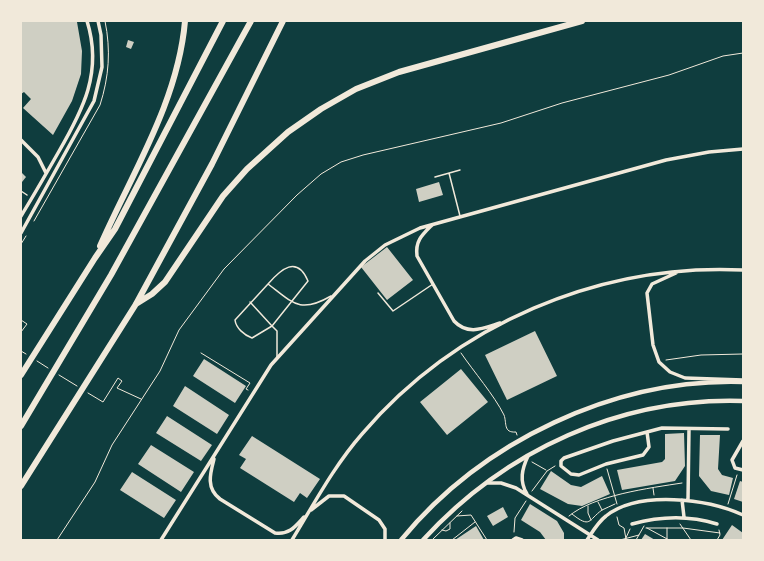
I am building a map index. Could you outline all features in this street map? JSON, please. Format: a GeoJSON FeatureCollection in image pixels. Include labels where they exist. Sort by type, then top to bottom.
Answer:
{"type":"FeatureCollection","features":[{"type":"Feature","properties":{"kind":"highway"},"geometry":{"type":"LineString","coordinates":[[95,258],[170,94],[179,67],[185,21]]}},
{"type":"Feature","properties":{"kind":"highway"},"geometry":{"type":"LineString","coordinates":[[21,375],[115,229],[223,21]]}},
{"type":"Feature","properties":{"kind":"highway"},"geometry":{"type":"LineString","coordinates":[[21,426],[111,275],[251,21]]}},
{"type":"Feature","properties":{"kind":"highway"},"geometry":{"type":"LineString","coordinates":[[21,486],[136,304],[212,164],[282,21]]}},
{"type":"Feature","properties":{"kind":"highway"},"geometry":{"type":"LineString","coordinates":[[136,304],[152,294],[165,282],[223,196],[246,169],[288,132],[321,109],[356,89],[399,72],[582,21]]}},
{"type":"Feature","properties":{"kind":"street"},"geometry":{"type":"LineString","coordinates":[[21,216],[22,211],[46,174],[79,117],[89,88],[93,52],[87,21]]}},
{"type":"Feature","properties":{"kind":"street"},"geometry":{"type":"LineString","coordinates":[[21,232],[94,101],[102,67],[101,35],[98,21]]}},
{"type":"Feature","properties":{"kind":"street"},"geometry":{"type":"LineString","coordinates":[[21,140],[38,157],[46,174]]}},
{"type":"Feature","properties":{"kind":"street"},"geometry":{"type":"LineString","coordinates":[[161,540],[252,393],[277,358],[331,296],[365,260],[380,248],[408,233],[433,225],[666,160],[709,152],[743,149]]}},
{"type":"Feature","properties":{"kind":"street"},"geometry":{"type":"LineString","coordinates":[[433,225],[419,238],[416,250],[419,261],[454,321],[461,327],[474,330],[507,320]]}},
{"type":"Feature","properties":{"kind":"street"},"geometry":{"type":"LineString","coordinates":[[292,540],[341,460],[373,421],[412,383],[458,350],[507,320],[538,305],[590,287],[636,276],[680,271],[743,270]]}},
{"type":"Feature","properties":{"kind":"street"},"geometry":{"type":"LineString","coordinates":[[680,271],[652,284],[647,293],[653,345],[659,362],[670,372],[684,378],[723,378],[743,381]]}},
{"type":"Feature","properties":{"kind":"street"},"geometry":{"type":"LineString","coordinates":[[401,540],[427,512],[468,475],[520,441],[556,422],[593,406],[632,395],[697,384],[743,381]]}},
{"type":"Feature","properties":{"kind":"street"},"geometry":{"type":"LineString","coordinates":[[423,540],[449,513],[485,483],[528,455],[579,430],[634,412],[692,403],[743,401]]}},
{"type":"Feature","properties":{"kind":"street"},"geometry":{"type":"LineString","coordinates":[[647,432],[648,446],[645,453],[606,464],[576,475],[564,471],[560,464],[562,460],[571,456],[647,432],[669,427],[728,429]]}},
{"type":"Feature","properties":{"kind":"street"},"geometry":{"type":"LineString","coordinates":[[688,500],[689,428]]}},
{"type":"Feature","properties":{"kind":"street"},"geometry":{"type":"LineString","coordinates":[[741,470],[734,468],[732,460],[743,441]]}},
{"type":"Feature","properties":{"kind":"street"},"geometry":{"type":"LineString","coordinates":[[214,455],[210,479],[214,494],[271,531],[282,533],[290,531],[308,512],[329,496],[344,496],[382,522],[386,532],[385,540]]}},
{"type":"Feature","properties":{"kind":"street"},"geometry":{"type":"LineString","coordinates":[[528,455],[522,476],[523,485],[528,495]]}},
{"type":"Feature","properties":{"kind":"street"},"geometry":{"type":"LineString","coordinates":[[485,483],[496,482],[506,484],[528,495],[598,540]]}},
{"type":"Feature","properties":{"kind":"street"},"geometry":{"type":"LineString","coordinates":[[682,500],[684,517]]}},
{"type":"Feature","properties":{"kind":"street"},"geometry":{"type":"LineString","coordinates":[[587,540],[600,522],[615,510],[655,501],[688,500],[726,508],[743,515]]}},
{"type":"Feature","properties":{"kind":"street"},"geometry":{"type":"LineString","coordinates":[[632,524],[642,521],[684,517],[717,524]]}},
{"type":"Feature","properties":{"kind":"street"},"geometry":{"type":"LineString","coordinates":[[513,539],[522,540]]}},
{"type":"Feature","properties":{"kind":"lane"},"geometry":{"type":"LineString","coordinates":[[435,177],[460,170]]}},
{"type":"Feature","properties":{"kind":"lane"},"geometry":{"type":"LineString","coordinates":[[449,173],[461,217]]}},
{"type":"Feature","properties":{"kind":"lane"},"geometry":{"type":"LineString","coordinates":[[21,191],[27,195]]}},
{"type":"Feature","properties":{"kind":"lane"},"geometry":{"type":"LineString","coordinates":[[288,266],[295,267],[302,272],[308,281],[272,326],[252,338],[247,336],[236,326],[235,320],[268,284],[281,270],[288,266]]}},
{"type":"Feature","properties":{"kind":"lane"},"geometry":{"type":"LineString","coordinates":[[268,284],[292,301],[304,306],[321,302],[331,296]]}},
{"type":"Feature","properties":{"kind":"lane"},"geometry":{"type":"LineString","coordinates":[[378,293],[391,310],[395,311],[433,284]]}},
{"type":"Feature","properties":{"kind":"lane"},"geometry":{"type":"LineString","coordinates":[[250,302],[277,331],[277,358]]}},
{"type":"Feature","properties":{"kind":"path"},"geometry":{"type":"LineString","coordinates":[[57,540],[95,482],[112,445],[160,371],[179,330],[224,269],[297,195],[321,174],[334,166],[363,155],[501,123],[562,103],[669,75],[723,56],[743,53]]}},
{"type":"Feature","properties":{"kind":"path"},"geometry":{"type":"LineString","coordinates":[[21,320],[26,324],[21,332]]}},
{"type":"Feature","properties":{"kind":"path"},"geometry":{"type":"LineString","coordinates":[[458,350],[503,414],[507,429],[510,432],[516,432],[517,435]]}},
{"type":"Feature","properties":{"kind":"path"},"geometry":{"type":"LineString","coordinates":[[21,351],[27,355]]}},
{"type":"Feature","properties":{"kind":"path"},"geometry":{"type":"LineString","coordinates":[[201,353],[250,384],[246,389],[252,393]]}},
{"type":"Feature","properties":{"kind":"path"},"geometry":{"type":"LineString","coordinates":[[659,362],[670,358],[701,355],[743,354]]}},
{"type":"Feature","properties":{"kind":"path"},"geometry":{"type":"LineString","coordinates":[[34,359],[53,371]]}},
{"type":"Feature","properties":{"kind":"path"},"geometry":{"type":"LineString","coordinates":[[59,375],[78,386]]}},
{"type":"Feature","properties":{"kind":"path"},"geometry":{"type":"LineString","coordinates":[[84,390],[103,402],[118,378],[122,381],[117,388],[141,399]]}},
{"type":"Feature","properties":{"kind":"path"},"geometry":{"type":"LineString","coordinates":[[531,461],[547,471]]}},
{"type":"Feature","properties":{"kind":"path"},"geometry":{"type":"LineString","coordinates":[[513,539],[514,520],[528,495],[547,471],[560,464]]}},
{"type":"Feature","properties":{"kind":"path"},"geometry":{"type":"LineString","coordinates":[[606,464],[619,508]]}},
{"type":"Feature","properties":{"kind":"path"},"geometry":{"type":"LineString","coordinates":[[726,508],[741,470]]}},
{"type":"Feature","properties":{"kind":"path"},"geometry":{"type":"LineString","coordinates":[[566,519],[571,514],[614,495],[688,482]]}},
{"type":"Feature","properties":{"kind":"path"},"geometry":{"type":"LineString","coordinates":[[653,487],[655,501]]}},
{"type":"Feature","properties":{"kind":"path"},"geometry":{"type":"LineString","coordinates":[[598,502],[602,510]]}},
{"type":"Feature","properties":{"kind":"path"},"geometry":{"type":"LineString","coordinates":[[571,514],[581,521],[591,520],[602,510],[617,503]]}},
{"type":"Feature","properties":{"kind":"path"},"geometry":{"type":"LineString","coordinates":[[588,506],[588,513],[591,520]]}},
{"type":"Feature","properties":{"kind":"path"},"geometry":{"type":"LineString","coordinates":[[432,540],[466,508]]}},
{"type":"Feature","properties":{"kind":"path"},"geometry":{"type":"LineString","coordinates":[[615,510],[619,525],[624,528],[626,539]]}},
{"type":"Feature","properties":{"kind":"path"},"geometry":{"type":"LineString","coordinates":[[457,516],[471,515],[487,540]]}},
{"type":"Feature","properties":{"kind":"path"},"geometry":{"type":"LineString","coordinates":[[675,517],[691,540]]}},
{"type":"Feature","properties":{"kind":"path"},"geometry":{"type":"LineString","coordinates":[[452,540],[475,521]]}},
{"type":"Feature","properties":{"kind":"path"},"geometry":{"type":"LineString","coordinates":[[642,521],[646,528],[668,540]]}},
{"type":"Feature","properties":{"kind":"path"},"geometry":{"type":"LineString","coordinates":[[442,530],[446,531],[450,529],[450,523]]}},
{"type":"Feature","properties":{"kind":"path"},"geometry":{"type":"LineString","coordinates":[[626,539],[632,524]]}},
{"type":"Feature","properties":{"kind":"path"},"geometry":{"type":"LineString","coordinates":[[717,524],[720,534],[717,540]]}},
{"type":"Feature","properties":{"kind":"path"},"geometry":{"type":"LineString","coordinates":[[636,540],[644,526]]}},
{"type":"Feature","properties":{"kind":"path"},"geometry":{"type":"LineString","coordinates":[[646,528],[683,528],[720,534]]}},
{"type":"Feature","properties":{"kind":"path"},"geometry":{"type":"LineString","coordinates":[[667,528],[668,540]]}},
{"type":"Feature","properties":{"kind":"path"},"geometry":{"type":"LineString","coordinates":[[620,540],[639,535]]}},
{"type":"Feature","properties":{"kind":"building"},"geometry":{"type":"Polygon","coordinates":[[[21,21],[77,22],[82,51],[81,74],[72,101],[53,135],[23,108],[31,99],[24,92],[21,94],[21,21]]]}},
{"type":"Feature","properties":{"kind":"building"},"geometry":{"type":"Polygon","coordinates":[[[128,40],[134,42],[131,49],[126,47],[128,40]]]}},
{"type":"Feature","properties":{"kind":"building"},"geometry":{"type":"Polygon","coordinates":[[[22,173],[26,177],[22,182],[21,181],[22,173]]]}},
{"type":"Feature","properties":{"kind":"building"},"geometry":{"type":"Polygon","coordinates":[[[439,182],[443,195],[419,202],[416,189],[439,182]]]}},
{"type":"Feature","properties":{"kind":"building"},"geometry":{"type":"Polygon","coordinates":[[[387,247],[413,280],[387,300],[361,267],[387,247]]]}},
{"type":"Feature","properties":{"kind":"building"},"geometry":{"type":"Polygon","coordinates":[[[535,331],[557,376],[507,400],[485,355],[535,331]]]}},
{"type":"Feature","properties":{"kind":"building"},"geometry":{"type":"Polygon","coordinates":[[[204,359],[246,386],[235,403],[193,376],[204,359]]]}},
{"type":"Feature","properties":{"kind":"building"},"geometry":{"type":"Polygon","coordinates":[[[461,369],[488,402],[447,435],[420,402],[461,369]]]}},
{"type":"Feature","properties":{"kind":"building"},"geometry":{"type":"Polygon","coordinates":[[[185,386],[229,415],[217,434],[173,406],[185,386]]]}},
{"type":"Feature","properties":{"kind":"building"},"geometry":{"type":"Polygon","coordinates":[[[167,416],[212,445],[201,461],[156,433],[167,416]]]}},
{"type":"Feature","properties":{"kind":"building"},"geometry":{"type":"Polygon","coordinates":[[[684,433],[685,466],[675,481],[622,490],[617,470],[662,462],[665,459],[665,434],[684,433]]]}},
{"type":"Feature","properties":{"kind":"building"},"geometry":{"type":"Polygon","coordinates":[[[700,435],[720,435],[718,469],[722,475],[733,478],[729,495],[711,491],[699,476],[700,435]]]}},
{"type":"Feature","properties":{"kind":"building"},"geometry":{"type":"Polygon","coordinates":[[[252,436],[320,479],[307,498],[300,493],[294,502],[240,468],[246,459],[239,455],[252,436]]]}},
{"type":"Feature","properties":{"kind":"building"},"geometry":{"type":"Polygon","coordinates":[[[151,445],[194,472],[181,492],[138,464],[151,445]]]}},
{"type":"Feature","properties":{"kind":"building"},"geometry":{"type":"Polygon","coordinates":[[[551,471],[571,485],[581,487],[602,476],[610,494],[582,506],[568,504],[540,489],[551,471]]]}},
{"type":"Feature","properties":{"kind":"building"},"geometry":{"type":"Polygon","coordinates":[[[132,472],[176,500],[164,518],[120,490],[132,472]]]}},
{"type":"Feature","properties":{"kind":"building"},"geometry":{"type":"Polygon","coordinates":[[[740,481],[743,482],[743,502],[734,499],[740,481]]]}},
{"type":"Feature","properties":{"kind":"building"},"geometry":{"type":"Polygon","coordinates":[[[530,504],[557,521],[564,533],[564,540],[546,540],[540,532],[521,520],[530,504]]]}},
{"type":"Feature","properties":{"kind":"building"},"geometry":{"type":"Polygon","coordinates":[[[503,507],[508,517],[493,526],[487,516],[503,507]]]}},
{"type":"Feature","properties":{"kind":"building"},"geometry":{"type":"Polygon","coordinates":[[[732,525],[743,533],[743,540],[722,540],[732,525]]]}},
{"type":"Feature","properties":{"kind":"building"},"geometry":{"type":"Polygon","coordinates":[[[476,526],[484,540],[455,540],[476,526]]]}},
{"type":"Feature","properties":{"kind":"building"},"geometry":{"type":"Polygon","coordinates":[[[645,534],[655,540],[641,540],[645,534]]]}}]}
